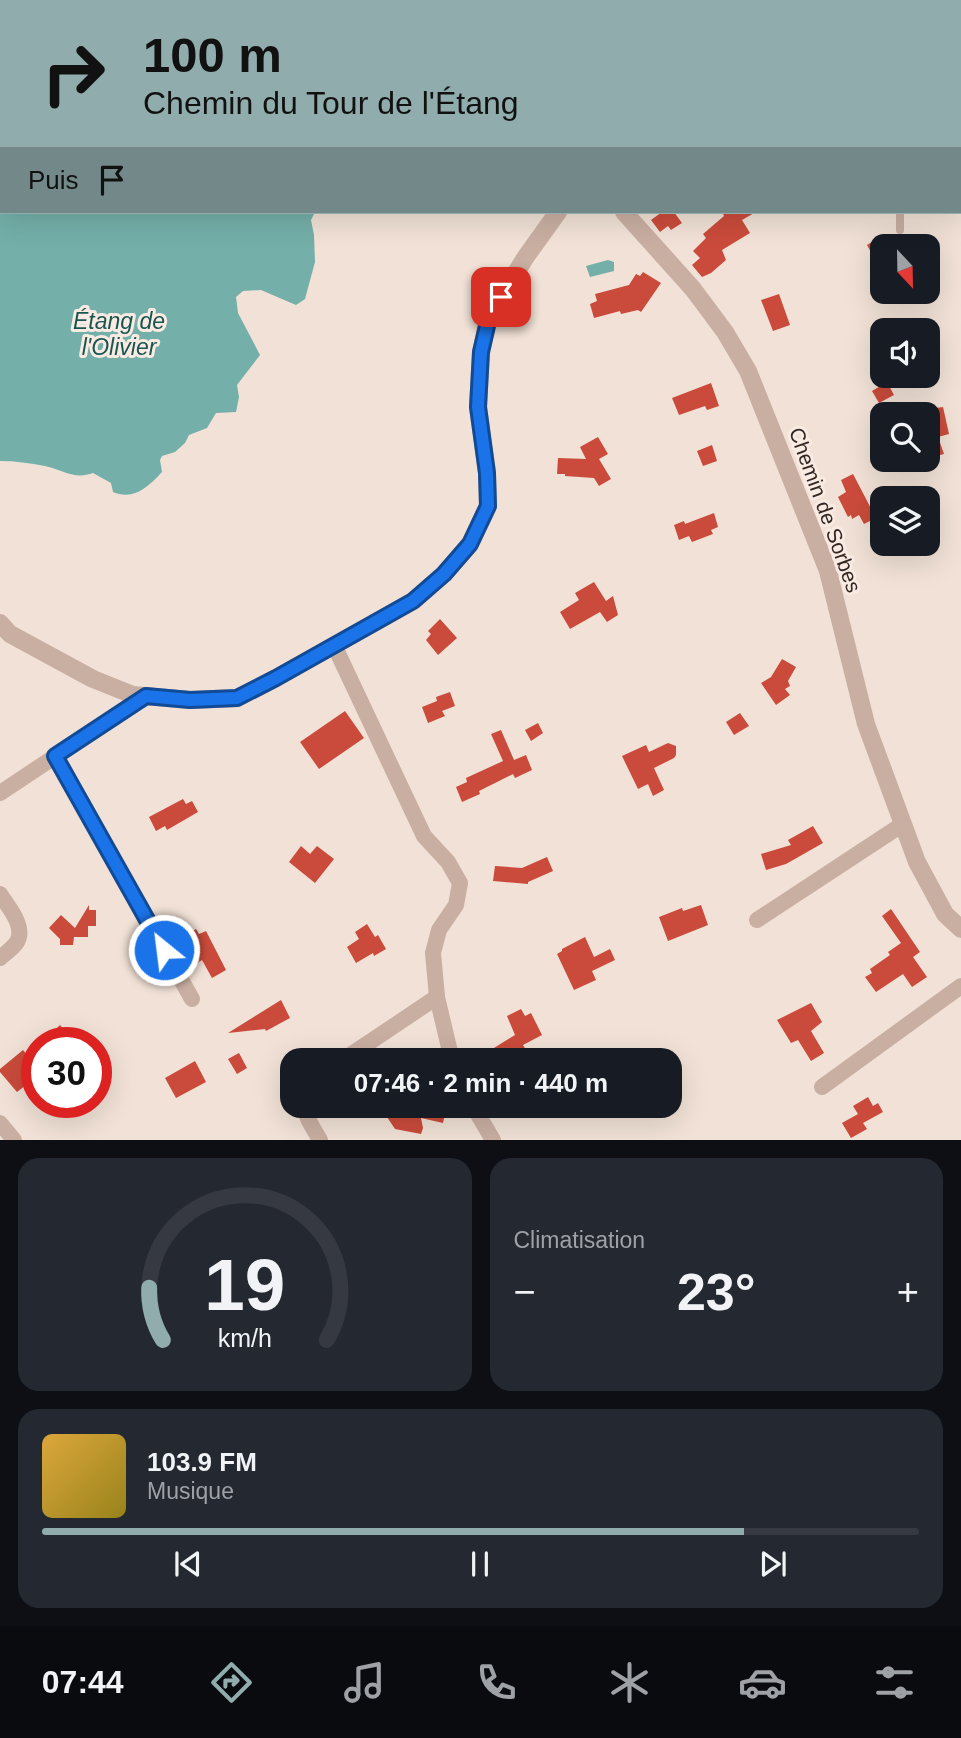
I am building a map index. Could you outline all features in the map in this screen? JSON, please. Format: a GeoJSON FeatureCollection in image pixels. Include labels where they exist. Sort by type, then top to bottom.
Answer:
{"type":"FeatureCollection","features":[{"type":"Feature","properties":{"kind":"street"},"geometry":{"type":"LineString","coordinates":[[0,623],[10,634],[93,679],[133,695],[190,700],[237,698],[413,601],[444,574],[470,544],[488,506],[487,473],[478,407],[481,352],[489,317],[525,258],[557,214]]}},
{"type":"Feature","properties":{"kind":"street","name":"Chemin de Sorbes"},"geometry":{"type":"LineString","coordinates":[[626,214],[694,289],[725,332],[748,371],[828,570],[866,724],[917,862],[944,914],[961,929]]}},
{"type":"Feature","properties":{"kind":"street"},"geometry":{"type":"LineString","coordinates":[[334,645],[424,836],[448,862],[460,883],[456,905],[439,930],[433,953],[437,998],[449,1048]]}},
{"type":"Feature","properties":{"kind":"street"},"geometry":{"type":"LineString","coordinates":[[0,793],[146,696]]}},
{"type":"Feature","properties":{"kind":"street"},"geometry":{"type":"LineString","coordinates":[[55,756],[192,999]]}},
{"type":"Feature","properties":{"kind":"street"},"geometry":{"type":"LineString","coordinates":[[757,920],[903,824]]}},
{"type":"Feature","properties":{"kind":"street"},"geometry":{"type":"LineString","coordinates":[[0,894],[19,926],[20,934],[16,944],[0,958]]}},
{"type":"Feature","properties":{"kind":"street"},"geometry":{"type":"LineString","coordinates":[[822,1087],[961,986]]}},
{"type":"Feature","properties":{"kind":"street"},"geometry":{"type":"LineString","coordinates":[[361,1048],[437,998]]}},
{"type":"Feature","properties":{"kind":"street"},"geometry":{"type":"LineString","coordinates":[[307,1118],[320,1139]]}},
{"type":"Feature","properties":{"kind":"street"},"geometry":{"type":"LineString","coordinates":[[480,1118],[493,1139]]}},
{"type":"Feature","properties":{"kind":"street"},"geometry":{"type":"LineString","coordinates":[[0,1123],[14,1139]]}},
{"type":"Feature","properties":{"kind":"lane"},"geometry":{"type":"LineString","coordinates":[[900,214],[900,230]]}},
{"type":"Feature","properties":{"kind":"water","name":"Étang de l'Olivier"},"geometry":{"type":"Polygon","coordinates":[[[0,214],[314,214],[311,220],[315,262],[305,299],[296,305],[261,290],[243,291],[236,297],[238,313],[260,355],[237,385],[239,397],[236,412],[216,413],[207,428],[189,435],[175,452],[162,456],[162,472],[146,487],[128,495],[121,494],[113,492],[111,483],[93,473],[74,475],[39,465],[0,461],[0,214]]]}},
{"type":"Feature","properties":{"kind":"water"},"geometry":{"type":"Polygon","coordinates":[[[608,260],[614,262],[614,271],[590,277],[586,266],[608,260]]]}},
{"type":"Feature","properties":{"kind":"building"},"geometry":{"type":"Polygon","coordinates":[[[659,214],[675,214],[682,223],[671,230],[668,226],[660,232],[651,220],[659,214]]]}},
{"type":"Feature","properties":{"kind":"building"},"geometry":{"type":"Polygon","coordinates":[[[723,214],[752,214],[742,220],[750,233],[722,250],[726,260],[702,277],[692,265],[700,258],[693,251],[706,238],[703,234],[724,216],[723,214]]]}},
{"type":"Feature","properties":{"kind":"building"},"geometry":{"type":"Polygon","coordinates":[[[643,272],[661,283],[641,312],[638,310],[621,314],[620,311],[594,318],[590,304],[597,301],[595,294],[629,285],[636,274],[640,276],[643,272]]]}},
{"type":"Feature","properties":{"kind":"building"},"geometry":{"type":"Polygon","coordinates":[[[779,294],[790,325],[773,331],[761,300],[779,294]]]}},
{"type":"Feature","properties":{"kind":"building"},"geometry":{"type":"Polygon","coordinates":[[[711,383],[719,406],[707,410],[705,406],[679,415],[672,398],[711,383]]]}},
{"type":"Feature","properties":{"kind":"building"},"geometry":{"type":"Polygon","coordinates":[[[877,388],[890,388],[894,395],[878,402],[872,391],[877,388]]]}},
{"type":"Feature","properties":{"kind":"building"},"geometry":{"type":"Polygon","coordinates":[[[940,407],[943,407],[949,434],[940,436],[940,407]]]}},
{"type":"Feature","properties":{"kind":"building"},"geometry":{"type":"Polygon","coordinates":[[[598,437],[608,454],[599,459],[611,479],[599,486],[594,478],[557,474],[558,458],[586,459],[580,447],[598,437]]]}},
{"type":"Feature","properties":{"kind":"building"},"geometry":{"type":"Polygon","coordinates":[[[712,445],[717,461],[703,466],[697,451],[712,445]]]}},
{"type":"Feature","properties":{"kind":"building"},"geometry":{"type":"Polygon","coordinates":[[[853,474],[870,507],[870,521],[864,524],[859,515],[852,519],[851,515],[848,517],[838,497],[846,492],[841,480],[853,474]]]}},
{"type":"Feature","properties":{"kind":"building"},"geometry":{"type":"Polygon","coordinates":[[[714,513],[718,527],[711,530],[713,534],[692,542],[689,536],[679,540],[674,525],[684,521],[685,524],[714,513]]]}},
{"type":"Feature","properties":{"kind":"building"},"geometry":{"type":"Polygon","coordinates":[[[594,582],[606,601],[613,596],[618,615],[607,622],[600,612],[570,629],[560,612],[579,600],[575,593],[594,582]]]}},
{"type":"Feature","properties":{"kind":"building"},"geometry":{"type":"Polygon","coordinates":[[[440,619],[457,638],[438,655],[426,640],[431,634],[428,631],[440,619]]]}},
{"type":"Feature","properties":{"kind":"building"},"geometry":{"type":"Polygon","coordinates":[[[782,659],[796,667],[788,681],[790,686],[785,689],[790,695],[776,705],[761,683],[771,677],[782,659]]]}},
{"type":"Feature","properties":{"kind":"building"},"geometry":{"type":"Polygon","coordinates":[[[450,692],[455,706],[442,711],[445,716],[428,723],[422,707],[437,701],[436,697],[450,692]]]}},
{"type":"Feature","properties":{"kind":"building"},"geometry":{"type":"Polygon","coordinates":[[[345,711],[364,738],[319,769],[300,742],[345,711]]]}},
{"type":"Feature","properties":{"kind":"building"},"geometry":{"type":"Polygon","coordinates":[[[740,713],[749,726],[734,735],[726,722],[740,713]]]}},
{"type":"Feature","properties":{"kind":"building"},"geometry":{"type":"Polygon","coordinates":[[[538,723],[543,733],[531,741],[525,730],[538,723]]]}},
{"type":"Feature","properties":{"kind":"building"},"geometry":{"type":"Polygon","coordinates":[[[501,730],[514,760],[526,755],[532,770],[515,778],[513,774],[462,802],[456,787],[467,782],[466,778],[503,761],[491,734],[501,730]]]}},
{"type":"Feature","properties":{"kind":"building"},"geometry":{"type":"Polygon","coordinates":[[[668,743],[676,746],[676,755],[654,768],[664,790],[653,796],[648,784],[638,789],[622,756],[646,745],[649,752],[668,743]]]}},
{"type":"Feature","properties":{"kind":"building"},"geometry":{"type":"Polygon","coordinates":[[[183,799],[186,804],[192,801],[198,812],[167,830],[165,826],[156,831],[149,817],[183,799]]]}},
{"type":"Feature","properties":{"kind":"building"},"geometry":{"type":"Polygon","coordinates":[[[813,826],[823,843],[786,864],[766,870],[761,854],[791,845],[788,840],[813,826]]]}},
{"type":"Feature","properties":{"kind":"building"},"geometry":{"type":"Polygon","coordinates":[[[301,846],[310,854],[317,846],[334,859],[315,883],[289,862],[301,846]]]}},
{"type":"Feature","properties":{"kind":"building"},"geometry":{"type":"Polygon","coordinates":[[[547,857],[553,871],[528,884],[493,881],[495,866],[522,868],[547,857]]]}},
{"type":"Feature","properties":{"kind":"building"},"geometry":{"type":"Polygon","coordinates":[[[89,905],[89,910],[96,910],[96,926],[88,926],[88,937],[74,937],[73,945],[60,945],[60,939],[49,928],[61,915],[75,928],[89,905]]]}},
{"type":"Feature","properties":{"kind":"building"},"geometry":{"type":"Polygon","coordinates":[[[701,905],[708,925],[668,941],[659,917],[682,908],[683,911],[701,905]]]}},
{"type":"Feature","properties":{"kind":"building"},"geometry":{"type":"Polygon","coordinates":[[[891,909],[920,952],[913,957],[927,977],[912,987],[903,974],[876,992],[865,977],[872,973],[870,969],[890,955],[888,952],[901,943],[882,916],[891,909]]]}},
{"type":"Feature","properties":{"kind":"building"},"geometry":{"type":"Polygon","coordinates":[[[367,924],[375,937],[378,935],[386,949],[356,963],[347,947],[359,939],[355,932],[367,924]]]}},
{"type":"Feature","properties":{"kind":"building"},"geometry":{"type":"Polygon","coordinates":[[[196,929],[199,934],[206,931],[226,970],[212,978],[202,960],[188,969],[176,947],[183,943],[181,938],[196,929]]]}},
{"type":"Feature","properties":{"kind":"building"},"geometry":{"type":"Polygon","coordinates":[[[585,937],[594,957],[610,949],[615,960],[592,971],[596,980],[574,990],[557,954],[585,937]]]}},
{"type":"Feature","properties":{"kind":"building"},"geometry":{"type":"Polygon","coordinates":[[[281,1000],[290,1018],[266,1031],[228,1033],[281,1000]]]}},
{"type":"Feature","properties":{"kind":"building"},"geometry":{"type":"Polygon","coordinates":[[[811,1003],[822,1022],[811,1031],[824,1053],[811,1061],[798,1040],[791,1043],[777,1020],[811,1003]]]}},
{"type":"Feature","properties":{"kind":"building"},"geometry":{"type":"Polygon","coordinates":[[[521,1009],[525,1016],[531,1013],[542,1035],[523,1045],[525,1048],[494,1048],[515,1035],[507,1016],[521,1009]]]}},
{"type":"Feature","properties":{"kind":"building"},"geometry":{"type":"Polygon","coordinates":[[[21,1052],[21,1089],[17,1092],[0,1069],[21,1052]]]}},
{"type":"Feature","properties":{"kind":"building"},"geometry":{"type":"Polygon","coordinates":[[[239,1053],[247,1068],[237,1074],[228,1059],[239,1053]]]}},
{"type":"Feature","properties":{"kind":"building"},"geometry":{"type":"Polygon","coordinates":[[[195,1061],[206,1082],[176,1098],[165,1078],[195,1061]]]}},
{"type":"Feature","properties":{"kind":"building"},"geometry":{"type":"Polygon","coordinates":[[[868,1097],[873,1106],[878,1103],[883,1112],[863,1123],[867,1129],[851,1138],[842,1123],[858,1114],[853,1106],[868,1097]]]}},
{"type":"Feature","properties":{"kind":"building"},"geometry":{"type":"Polygon","coordinates":[[[388,1118],[421,1118],[421,1134],[395,1129],[388,1118]]]}},
{"type":"Feature","properties":{"kind":"building"},"geometry":{"type":"Polygon","coordinates":[[[421,1118],[444,1118],[443,1123],[421,1118]]]}},
{"type":"Feature","properties":{"kind":"route"},"geometry":{"type":"LineString","coordinates":[[164,950],[55,756],[146,696],[190,700],[237,698],[413,601],[444,574],[470,544],[488,506],[487,473],[478,407],[481,352],[489,317],[501,297]]}}]}
